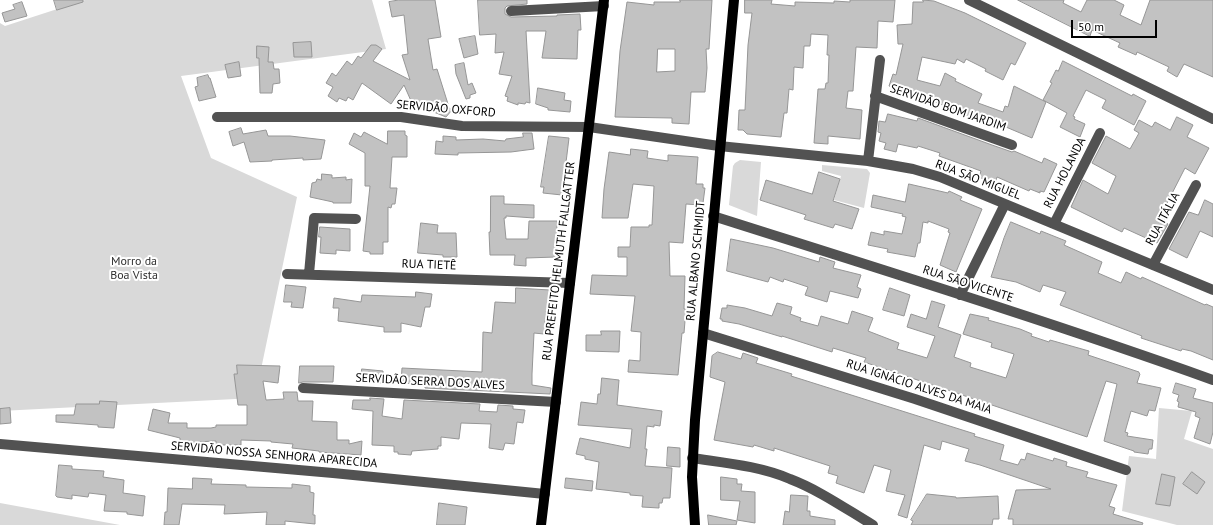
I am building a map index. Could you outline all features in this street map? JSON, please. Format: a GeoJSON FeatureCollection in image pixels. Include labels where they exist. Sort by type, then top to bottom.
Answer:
{"type":"FeatureCollection","features":[{"type":"Feature","properties":{"kind":"main road","name":"RUA ALBANO SCHMIDT"},"geometry":{"type":"LineString","coordinates":[[695,525],[692,458],[719,146],[734,0]]}},
{"type":"Feature","properties":{"kind":"main road","name":"RUA PREFEITO HELMUTH FALLGATTER"},"geometry":{"type":"LineString","coordinates":[[541,525],[604,3]]}},
{"type":"Feature","properties":{"kind":"street"},"geometry":{"type":"LineString","coordinates":[[969,0],[1213,119]]}},
{"type":"Feature","properties":{"kind":"street"},"geometry":{"type":"LineString","coordinates":[[511,11],[604,3]]}},
{"type":"Feature","properties":{"kind":"street"},"geometry":{"type":"LineString","coordinates":[[868,161],[880,60]]}},
{"type":"Feature","properties":{"kind":"street","name":"SERVIDÃO BOM JARDIM"},"geometry":{"type":"LineString","coordinates":[[876,96],[1012,144]]}},
{"type":"Feature","properties":{"kind":"street","name":"SERVIDÃO OXFORD"},"geometry":{"type":"LineString","coordinates":[[217,117],[401,117],[462,126],[588,127],[719,146]]}},
{"type":"Feature","properties":{"kind":"street","name":"RUA HOLANDA"},"geometry":{"type":"LineString","coordinates":[[1054,224],[1100,133]]}},
{"type":"Feature","properties":{"kind":"street","name":"RUA SÃO MIGUEL"},"geometry":{"type":"LineString","coordinates":[[719,146],[868,161],[912,169],[940,178],[1005,204],[1213,290]]}},
{"type":"Feature","properties":{"kind":"street","name":"RUA ITÁLIA"},"geometry":{"type":"LineString","coordinates":[[1153,265],[1196,185]]}},
{"type":"Feature","properties":{"kind":"street"},"geometry":{"type":"LineString","coordinates":[[960,295],[1005,204]]}},
{"type":"Feature","properties":{"kind":"street","name":"RUA SÃO VICENTE"},"geometry":{"type":"LineString","coordinates":[[714,216],[1137,353],[1213,380]]}},
{"type":"Feature","properties":{"kind":"street"},"geometry":{"type":"LineString","coordinates":[[309,274],[314,218],[356,219]]}},
{"type":"Feature","properties":{"kind":"street","name":"RUA TIETÊ"},"geometry":{"type":"LineString","coordinates":[[287,274],[570,283]]}},
{"type":"Feature","properties":{"kind":"street","name":"RUA IGNÁCIO ALVES DA MAIA"},"geometry":{"type":"LineString","coordinates":[[703,333],[915,399],[1126,470]]}},
{"type":"Feature","properties":{"kind":"street","name":"SERVIDÃO SERRA DOS ALVES"},"geometry":{"type":"LineString","coordinates":[[303,388],[556,402]]}},
{"type":"Feature","properties":{"kind":"street","name":"SERVIDÃO NOSSA SENHORA APARECIDA"},"geometry":{"type":"LineString","coordinates":[[0,444],[340,473],[545,494]]}},
{"type":"Feature","properties":{"kind":"street"},"geometry":{"type":"LineString","coordinates":[[692,458],[746,467],[791,479],[823,495],[873,525]]}},
{"type":"Feature","properties":{"kind":"green space","name":"Morro da Boa Vista"},"geometry":{"type":"Polygon","coordinates":[[[85,0],[372,0],[386,49],[181,76],[211,158],[297,197],[255,398],[0,411],[0,23],[5,26],[85,0]]]}},
{"type":"Feature","properties":{"kind":"green space"},"geometry":{"type":"Polygon","coordinates":[[[740,160],[761,162],[757,216],[729,205],[733,166],[740,160]]]}},
{"type":"Feature","properties":{"kind":"green space"},"geometry":{"type":"Polygon","coordinates":[[[822,165],[867,169],[870,173],[864,208],[834,200],[841,176],[822,171],[822,165]]]}},
{"type":"Feature","properties":{"kind":"green space"},"geometry":{"type":"Polygon","coordinates":[[[1159,408],[1192,411],[1184,439],[1213,449],[1213,525],[1177,525],[1122,511],[1129,456],[1156,459],[1159,408]]]}},
{"type":"Feature","properties":{"kind":"green space"},"geometry":{"type":"Polygon","coordinates":[[[0,503],[120,525],[0,525],[0,503]]]}},
{"type":"Feature","properties":{"kind":"building"},"geometry":{"type":"Polygon","coordinates":[[[54,0],[83,0],[83,2],[57,10],[54,0]]]}},
{"type":"Feature","properties":{"kind":"building"},"geometry":{"type":"Polygon","coordinates":[[[399,0],[435,0],[441,37],[428,39],[433,70],[437,69],[448,104],[445,105],[452,110],[446,117],[424,108],[415,110],[404,85],[391,104],[362,83],[353,100],[348,97],[346,101],[339,98],[337,102],[328,96],[333,87],[326,83],[332,73],[336,76],[347,61],[352,65],[358,56],[361,58],[371,45],[376,45],[382,49],[373,61],[410,80],[402,55],[408,54],[404,15],[392,17],[389,2],[399,0]]]}},
{"type":"Feature","properties":{"kind":"building"},"geometry":{"type":"Polygon","coordinates":[[[478,0],[527,0],[527,4],[507,6],[505,8],[505,14],[511,17],[580,14],[581,30],[578,30],[577,59],[542,58],[546,31],[526,31],[530,103],[518,103],[518,105],[507,101],[508,97],[505,96],[512,76],[499,74],[504,52],[495,53],[496,34],[480,35],[478,0]]]}},
{"type":"Feature","properties":{"kind":"building"},"geometry":{"type":"Polygon","coordinates":[[[680,0],[712,0],[709,49],[706,49],[707,68],[705,92],[691,92],[689,124],[672,123],[672,118],[615,117],[620,51],[627,2],[654,5],[654,2],[680,2],[680,0]],[[658,49],[657,72],[675,71],[675,49],[658,49]]]}},
{"type":"Feature","properties":{"kind":"building"},"geometry":{"type":"Polygon","coordinates":[[[745,0],[772,0],[771,4],[795,6],[795,2],[834,3],[834,1],[850,2],[850,0],[895,0],[893,22],[878,21],[877,48],[856,47],[853,91],[848,91],[846,108],[862,110],[860,139],[828,136],[828,144],[814,143],[818,89],[825,89],[826,83],[828,83],[828,35],[811,34],[810,46],[804,46],[803,68],[794,67],[793,90],[789,89],[787,113],[784,113],[781,137],[747,134],[743,130],[738,130],[739,110],[745,110],[748,45],[752,13],[745,13],[745,0]]]}},
{"type":"Feature","properties":{"kind":"building"},"geometry":{"type":"Polygon","coordinates":[[[923,0],[934,1],[965,13],[1026,43],[1015,65],[1011,63],[1003,80],[966,59],[964,63],[957,59],[955,64],[922,57],[917,80],[940,86],[945,73],[956,79],[955,81],[982,94],[978,103],[1003,112],[1005,106],[1008,107],[1014,86],[1046,102],[1032,138],[994,122],[992,126],[932,101],[931,103],[899,93],[900,90],[889,86],[893,74],[896,75],[903,44],[898,44],[897,25],[912,24],[913,2],[923,2],[923,0]]]}},
{"type":"Feature","properties":{"kind":"building"},"geometry":{"type":"Polygon","coordinates":[[[1018,0],[1064,0],[1063,3],[1081,12],[1087,0],[1114,0],[1124,5],[1120,15],[1141,25],[1150,0],[1213,0],[1213,77],[1184,64],[1177,77],[1167,71],[1169,67],[1137,52],[1136,55],[1118,47],[1120,43],[1092,30],[1090,36],[1018,0]]]}},
{"type":"Feature","properties":{"kind":"building"},"geometry":{"type":"Polygon","coordinates":[[[22,2],[27,16],[5,22],[2,13],[15,9],[13,5],[22,2]]]}},
{"type":"Feature","properties":{"kind":"building"},"geometry":{"type":"Polygon","coordinates":[[[475,36],[478,54],[464,58],[459,39],[475,36]]]}},
{"type":"Feature","properties":{"kind":"building"},"geometry":{"type":"Polygon","coordinates":[[[311,42],[312,57],[294,57],[293,43],[311,42]]]}},
{"type":"Feature","properties":{"kind":"building"},"geometry":{"type":"Polygon","coordinates":[[[257,46],[269,47],[268,62],[273,62],[274,69],[279,69],[280,83],[273,84],[272,93],[260,93],[259,58],[257,58],[257,46]]]}},
{"type":"Feature","properties":{"kind":"building"},"geometry":{"type":"Polygon","coordinates":[[[1063,61],[1132,96],[1133,94],[1146,101],[1134,125],[1102,108],[1106,100],[1086,90],[1073,116],[1075,117],[1074,119],[1085,124],[1080,137],[1060,127],[1067,113],[1043,100],[1052,83],[1050,82],[1056,70],[1058,71],[1063,61]]]}},
{"type":"Feature","properties":{"kind":"building"},"geometry":{"type":"Polygon","coordinates":[[[239,62],[241,76],[228,78],[225,65],[239,62]]]}},
{"type":"Feature","properties":{"kind":"building"},"geometry":{"type":"Polygon","coordinates":[[[464,63],[468,85],[472,83],[476,93],[470,95],[470,98],[466,99],[456,74],[455,65],[464,63]]]}},
{"type":"Feature","properties":{"kind":"building"},"geometry":{"type":"Polygon","coordinates":[[[208,75],[216,97],[199,101],[195,87],[198,86],[197,78],[208,75]]]}},
{"type":"Feature","properties":{"kind":"building"},"geometry":{"type":"Polygon","coordinates":[[[538,88],[565,93],[564,100],[571,101],[570,112],[548,110],[548,108],[536,104],[538,88]]]}},
{"type":"Feature","properties":{"kind":"building"},"geometry":{"type":"Polygon","coordinates":[[[888,114],[917,121],[918,118],[1012,152],[1014,151],[1042,163],[1044,158],[1057,164],[1044,192],[1040,191],[1040,193],[1030,189],[1029,191],[997,177],[995,184],[979,177],[981,171],[939,156],[940,153],[918,146],[917,148],[898,144],[896,152],[884,149],[886,143],[879,141],[881,133],[878,132],[879,121],[885,122],[888,114]]]}},
{"type":"Feature","properties":{"kind":"building"},"geometry":{"type":"Polygon","coordinates":[[[1177,117],[1193,125],[1187,137],[1209,148],[1195,174],[1185,168],[1162,213],[1162,216],[1165,218],[1164,222],[1168,224],[1157,243],[1124,228],[1122,232],[1071,207],[1083,180],[1108,194],[1116,176],[1092,163],[1106,136],[1130,149],[1139,133],[1134,130],[1139,120],[1152,127],[1155,122],[1170,130],[1177,117]]]}},
{"type":"Feature","properties":{"kind":"building"},"geometry":{"type":"Polygon","coordinates":[[[241,128],[243,134],[266,130],[268,136],[290,136],[325,140],[321,159],[303,160],[303,158],[250,162],[244,142],[233,146],[229,132],[241,128]]]}},
{"type":"Feature","properties":{"kind":"building"},"geometry":{"type":"Polygon","coordinates":[[[388,131],[405,131],[405,135],[407,136],[407,157],[392,157],[390,188],[397,188],[395,204],[392,204],[391,208],[388,207],[388,242],[383,242],[383,254],[370,254],[370,252],[363,251],[370,186],[365,186],[365,153],[349,144],[354,133],[361,137],[364,132],[387,144],[388,131]]]}},
{"type":"Feature","properties":{"kind":"building"},"geometry":{"type":"Polygon","coordinates":[[[523,133],[532,133],[534,149],[511,152],[458,153],[458,155],[435,154],[436,141],[443,142],[443,136],[456,137],[456,140],[483,139],[505,141],[506,139],[523,137],[523,133]]]}},
{"type":"Feature","properties":{"kind":"building"},"geometry":{"type":"Polygon","coordinates":[[[549,136],[569,138],[562,195],[543,193],[544,187],[541,187],[549,136]]]}},
{"type":"Feature","properties":{"kind":"building"},"geometry":{"type":"Polygon","coordinates":[[[631,149],[648,151],[647,158],[668,161],[668,155],[698,157],[696,184],[703,184],[703,188],[705,188],[703,203],[701,203],[701,205],[686,204],[683,243],[669,242],[670,276],[685,276],[684,309],[686,309],[678,375],[628,372],[629,360],[640,361],[641,332],[631,331],[635,296],[590,294],[592,275],[627,276],[627,257],[618,257],[618,247],[630,247],[631,227],[649,227],[649,225],[652,225],[654,186],[633,184],[628,218],[602,218],[609,152],[630,155],[631,149]]]}},
{"type":"Feature","properties":{"kind":"building"},"geometry":{"type":"Polygon","coordinates":[[[819,172],[840,179],[833,201],[859,209],[852,229],[835,224],[833,228],[804,219],[806,215],[760,200],[766,180],[812,194],[819,172]]]}},
{"type":"Feature","properties":{"kind":"building"},"geometry":{"type":"Polygon","coordinates":[[[322,174],[332,175],[332,178],[346,177],[346,180],[352,179],[351,203],[333,203],[310,197],[312,183],[316,182],[317,179],[321,180],[322,174]]]}},
{"type":"Feature","properties":{"kind":"building"},"geometry":{"type":"Polygon","coordinates":[[[909,184],[948,193],[949,191],[962,197],[960,200],[982,209],[956,272],[940,265],[950,233],[948,232],[949,229],[928,221],[928,223],[923,222],[920,243],[918,243],[915,257],[887,252],[888,249],[868,245],[871,232],[884,235],[884,231],[902,234],[906,217],[902,216],[903,214],[871,207],[873,195],[905,202],[909,184]]]}},
{"type":"Feature","properties":{"kind":"building"},"geometry":{"type":"Polygon","coordinates":[[[491,196],[504,196],[504,204],[534,205],[534,218],[506,216],[506,218],[504,218],[506,239],[528,239],[529,221],[557,221],[556,257],[526,258],[526,266],[514,265],[515,255],[490,255],[489,232],[491,196]]]}},
{"type":"Feature","properties":{"kind":"building"},"geometry":{"type":"Polygon","coordinates":[[[1205,200],[1213,204],[1213,237],[1200,231],[1187,258],[1169,249],[1189,212],[1198,215],[1205,200]]]}},
{"type":"Feature","properties":{"kind":"building"},"geometry":{"type":"Polygon","coordinates":[[[1011,222],[1040,234],[1041,231],[1066,241],[1064,245],[1102,262],[1098,273],[1121,283],[1126,272],[1141,279],[1142,277],[1205,305],[1206,304],[1213,307],[1213,360],[1191,351],[1182,349],[1181,351],[1141,338],[1142,336],[1060,305],[1066,292],[1043,285],[1040,292],[1016,282],[991,277],[1011,222]]]}},
{"type":"Feature","properties":{"kind":"building"},"geometry":{"type":"Polygon","coordinates":[[[421,223],[438,225],[437,233],[456,233],[457,257],[443,257],[443,255],[418,253],[421,223]]]}},
{"type":"Feature","properties":{"kind":"building"},"geometry":{"type":"Polygon","coordinates":[[[320,227],[350,229],[350,251],[336,250],[336,254],[320,253],[320,227]]]}},
{"type":"Feature","properties":{"kind":"building"},"geometry":{"type":"Polygon","coordinates":[[[731,239],[773,248],[819,262],[820,257],[835,262],[833,268],[861,275],[857,287],[861,289],[858,298],[830,291],[827,302],[805,295],[808,287],[784,279],[783,282],[770,277],[768,282],[727,271],[731,239]]]}},
{"type":"Feature","properties":{"kind":"building"},"geometry":{"type":"Polygon","coordinates":[[[286,285],[306,287],[303,308],[291,307],[292,302],[284,302],[286,285]]]}},
{"type":"Feature","properties":{"kind":"building"},"geometry":{"type":"Polygon","coordinates":[[[516,288],[550,290],[549,311],[546,311],[544,334],[534,333],[532,385],[551,388],[550,394],[425,388],[425,384],[401,383],[402,368],[482,372],[483,332],[492,333],[495,302],[515,303],[516,288]]]}},
{"type":"Feature","properties":{"kind":"building"},"geometry":{"type":"Polygon","coordinates":[[[890,288],[910,295],[904,316],[883,310],[890,288]]]}},
{"type":"Feature","properties":{"kind":"building"},"geometry":{"type":"Polygon","coordinates":[[[416,292],[432,294],[430,307],[425,307],[421,327],[401,323],[401,332],[384,332],[384,327],[338,321],[339,308],[333,308],[334,298],[361,302],[362,295],[415,297],[416,292]]]}},
{"type":"Feature","properties":{"kind":"building"},"geometry":{"type":"Polygon","coordinates":[[[932,301],[945,305],[938,327],[961,335],[954,357],[971,363],[970,367],[1006,378],[1014,354],[991,347],[992,343],[963,334],[970,314],[989,318],[988,320],[1020,329],[1032,334],[1031,336],[1049,342],[1050,340],[1089,351],[1088,355],[1139,372],[1140,374],[1137,383],[1161,388],[1155,411],[1149,410],[1147,416],[1131,411],[1125,432],[1128,433],[1127,436],[1153,440],[1152,449],[1149,449],[1148,454],[1134,452],[1104,441],[1117,384],[1106,381],[1087,437],[864,362],[866,358],[833,348],[832,352],[782,336],[739,324],[722,321],[722,319],[720,319],[722,308],[727,308],[727,305],[745,308],[772,316],[777,303],[792,307],[790,314],[801,318],[800,321],[818,326],[821,316],[848,324],[852,311],[873,318],[868,331],[899,343],[897,349],[927,358],[935,336],[907,327],[911,314],[926,319],[932,301]]]}},
{"type":"Feature","properties":{"kind":"building"},"geometry":{"type":"Polygon","coordinates":[[[601,331],[620,331],[619,352],[586,351],[586,335],[601,335],[601,331]]]}},
{"type":"Feature","properties":{"kind":"building"},"geometry":{"type":"Polygon","coordinates":[[[718,352],[741,359],[743,353],[758,358],[756,363],[792,374],[791,376],[975,434],[974,436],[1004,445],[1000,460],[1018,465],[1021,459],[1025,460],[1027,453],[1053,461],[1054,458],[1067,462],[1066,466],[1088,472],[1086,477],[1117,485],[1109,506],[1115,508],[1113,514],[1143,523],[1142,525],[1013,525],[1013,519],[1008,519],[1016,490],[1051,489],[965,461],[969,449],[942,441],[940,450],[924,445],[907,518],[898,515],[905,495],[886,491],[891,470],[874,465],[864,493],[836,483],[838,476],[828,473],[830,466],[774,448],[774,451],[754,445],[753,447],[714,440],[725,382],[710,377],[712,356],[718,352]]]}},
{"type":"Feature","properties":{"kind":"building"},"geometry":{"type":"Polygon","coordinates":[[[237,365],[280,366],[278,383],[263,381],[266,400],[284,399],[283,392],[297,392],[298,401],[313,401],[312,421],[337,422],[337,440],[349,440],[349,444],[362,441],[361,455],[319,452],[292,448],[293,444],[271,441],[241,440],[241,445],[216,445],[216,441],[196,442],[196,445],[180,445],[180,438],[148,430],[153,409],[170,413],[168,423],[187,423],[187,428],[211,428],[216,427],[216,425],[247,425],[247,405],[238,405],[234,374],[237,374],[237,365]]]}},
{"type":"Feature","properties":{"kind":"building"},"geometry":{"type":"Polygon","coordinates":[[[300,366],[334,366],[333,382],[299,383],[300,366]]]}},
{"type":"Feature","properties":{"kind":"building"},"geometry":{"type":"Polygon","coordinates":[[[362,369],[383,371],[383,383],[361,382],[362,369]]]}},
{"type":"Feature","properties":{"kind":"building"},"geometry":{"type":"Polygon","coordinates":[[[602,378],[619,380],[617,405],[662,411],[660,426],[647,426],[645,449],[647,449],[645,466],[672,468],[670,498],[663,498],[662,503],[659,503],[659,508],[642,507],[643,496],[596,489],[599,462],[585,459],[585,456],[576,454],[580,438],[630,448],[632,429],[578,425],[581,402],[597,404],[602,378]]]}},
{"type":"Feature","properties":{"kind":"building"},"geometry":{"type":"Polygon","coordinates":[[[1176,383],[1196,389],[1193,398],[1213,403],[1213,432],[1210,444],[1194,438],[1200,418],[1195,416],[1196,412],[1178,407],[1179,402],[1177,401],[1179,395],[1173,393],[1176,383]]]}},
{"type":"Feature","properties":{"kind":"building"},"geometry":{"type":"Polygon","coordinates":[[[370,398],[384,399],[382,416],[402,419],[404,400],[480,404],[479,411],[497,412],[498,405],[513,406],[513,409],[525,410],[523,423],[517,422],[514,444],[505,443],[503,450],[489,448],[491,424],[461,423],[459,439],[441,437],[441,446],[438,446],[438,449],[412,451],[411,455],[398,454],[398,452],[394,452],[394,446],[372,445],[373,411],[352,409],[353,400],[370,400],[370,398]]]}},
{"type":"Feature","properties":{"kind":"building"},"geometry":{"type":"Polygon","coordinates":[[[100,401],[117,402],[114,428],[98,427],[98,425],[56,422],[56,415],[74,415],[76,404],[99,404],[100,401]]]}},
{"type":"Feature","properties":{"kind":"building"},"geometry":{"type":"Polygon","coordinates":[[[10,408],[11,423],[0,424],[0,409],[10,408]]]}},
{"type":"Feature","properties":{"kind":"building"},"geometry":{"type":"Polygon","coordinates":[[[668,447],[680,448],[680,467],[667,466],[668,447]]]}},
{"type":"Feature","properties":{"kind":"building"},"geometry":{"type":"Polygon","coordinates":[[[59,465],[72,466],[72,469],[104,471],[103,477],[124,480],[123,493],[145,496],[143,516],[127,514],[127,512],[104,511],[106,495],[89,493],[88,497],[72,495],[72,499],[57,497],[59,465]]]}},
{"type":"Feature","properties":{"kind":"building"},"geometry":{"type":"Polygon","coordinates":[[[1192,472],[1205,482],[1197,494],[1183,484],[1192,472]]]}},
{"type":"Feature","properties":{"kind":"building"},"geometry":{"type":"Polygon","coordinates":[[[1162,474],[1175,477],[1170,506],[1156,504],[1162,474]]]}},
{"type":"Feature","properties":{"kind":"building"},"geometry":{"type":"Polygon","coordinates":[[[721,477],[737,479],[737,484],[742,484],[741,491],[755,492],[755,523],[737,520],[740,501],[721,500],[721,477]]]}},
{"type":"Feature","properties":{"kind":"building"},"geometry":{"type":"Polygon","coordinates":[[[193,478],[212,479],[211,484],[246,485],[246,487],[292,488],[292,484],[310,486],[310,492],[314,493],[313,515],[315,515],[315,524],[285,521],[285,525],[266,525],[267,512],[224,514],[225,505],[182,504],[179,525],[164,525],[165,512],[167,512],[168,488],[192,489],[193,478]]]}},
{"type":"Feature","properties":{"kind":"building"},"geometry":{"type":"Polygon","coordinates":[[[566,478],[593,481],[592,491],[565,488],[566,478]]]}},
{"type":"Feature","properties":{"kind":"building"},"geometry":{"type":"Polygon","coordinates":[[[927,494],[956,498],[998,496],[999,519],[993,519],[992,525],[911,525],[913,521],[911,520],[927,494]]]}},
{"type":"Feature","properties":{"kind":"building"},"geometry":{"type":"Polygon","coordinates":[[[791,495],[808,496],[807,511],[810,511],[810,516],[835,520],[835,525],[783,525],[785,511],[789,512],[791,495]]]}},
{"type":"Feature","properties":{"kind":"building"},"geometry":{"type":"Polygon","coordinates":[[[439,503],[467,507],[465,525],[437,525],[439,503]]]}},
{"type":"Feature","properties":{"kind":"building"},"geometry":{"type":"Polygon","coordinates":[[[708,515],[737,521],[736,525],[709,525],[708,515]]]}}]}
